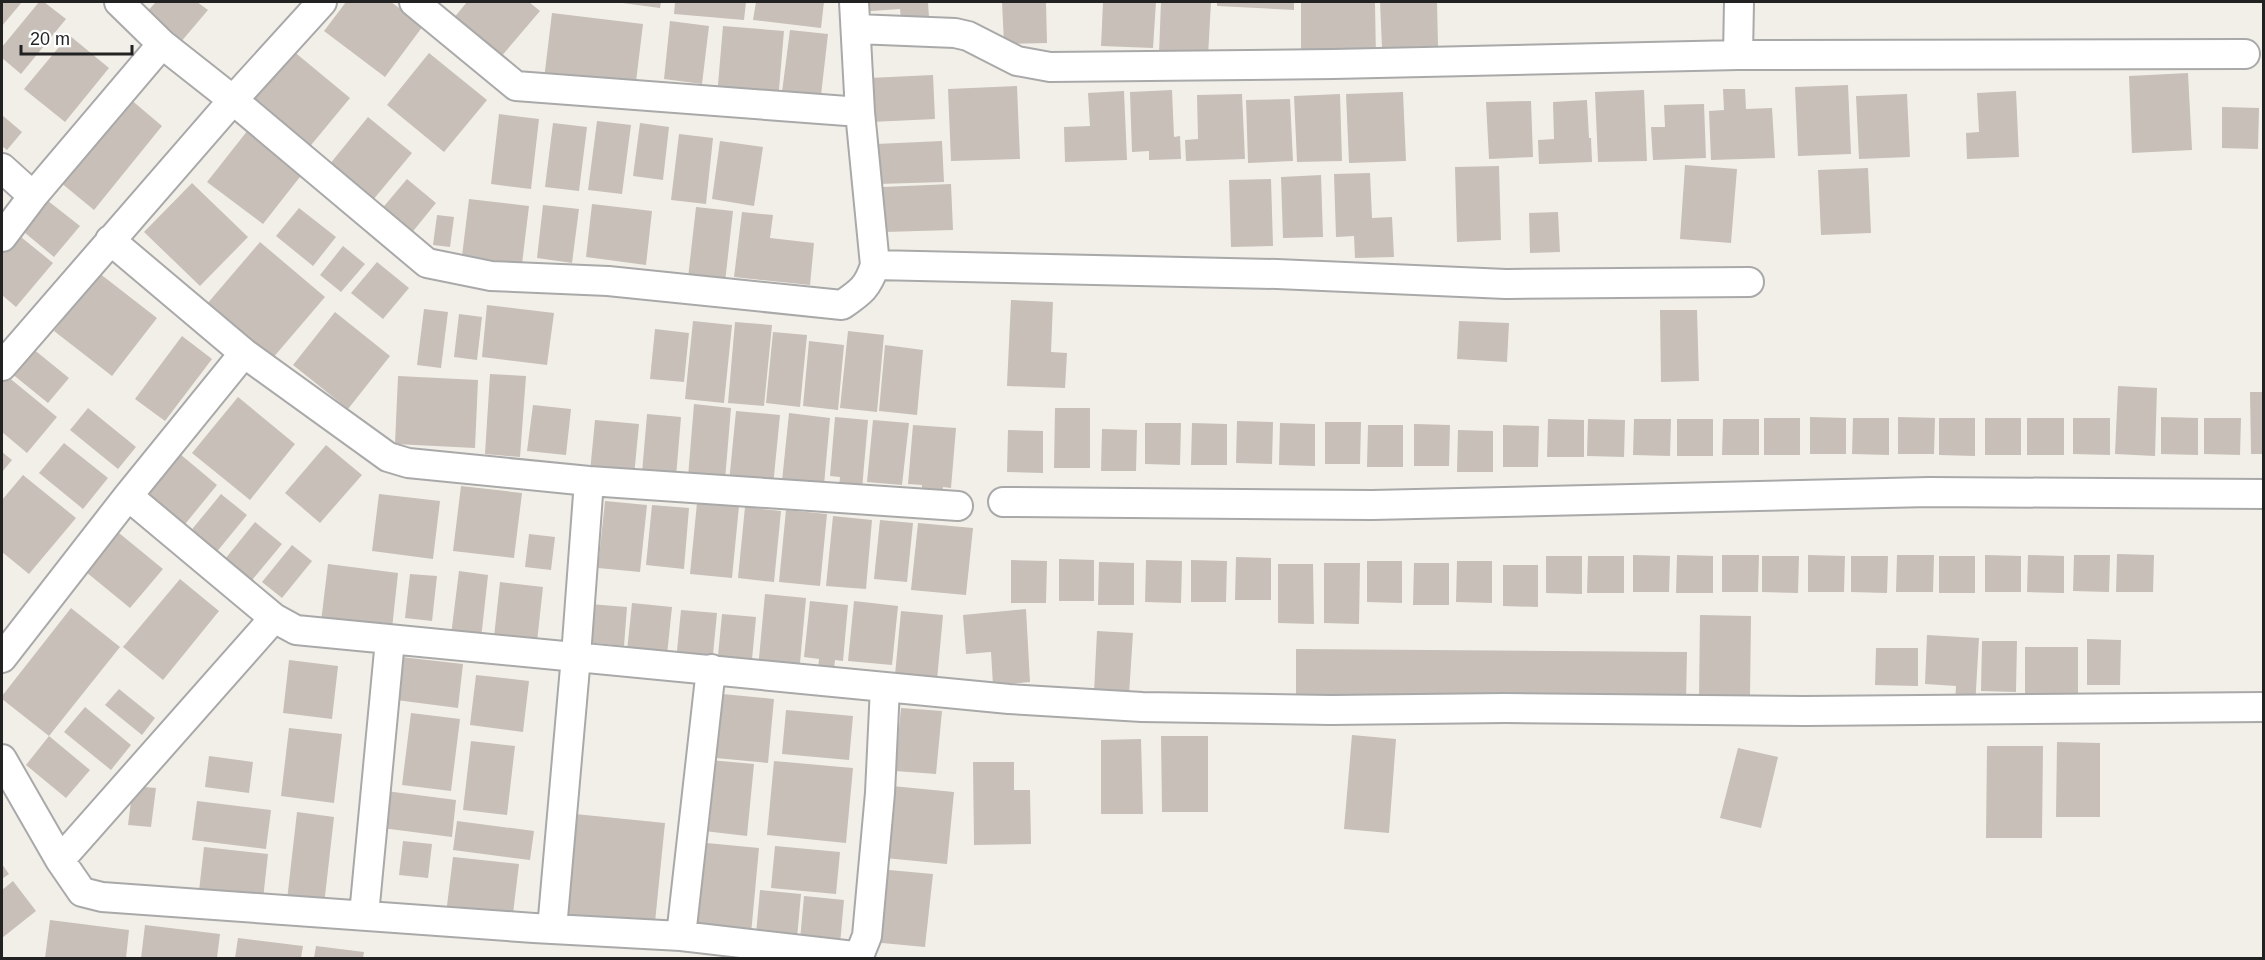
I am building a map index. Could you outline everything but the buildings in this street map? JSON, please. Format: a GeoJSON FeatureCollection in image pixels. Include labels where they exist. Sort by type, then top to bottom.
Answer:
{"type":"FeatureCollection","features":[{"type":"Feature","properties":{"kind":"street"},"geometry":{"type":"LineString","coordinates":[[119,2],[162,44],[233,100],[427,263],[491,276],[608,281],[842,305],[869,283],[875,265],[860,112],[855,15],[968,36],[1017,61],[1050,67],[1333,64],[1738,55],[2245,54]]}},
{"type":"Feature","properties":{"kind":"street"},"geometry":{"type":"LineString","coordinates":[[2,366],[233,100],[322,2]]}},
{"type":"Feature","properties":{"kind":"street"},"geometry":{"type":"LineString","coordinates":[[414,2],[516,86],[860,112]]}},
{"type":"Feature","properties":{"kind":"street"},"geometry":{"type":"LineString","coordinates":[[1738,55],[1739,2]]}},
{"type":"Feature","properties":{"kind":"street"},"geometry":{"type":"LineString","coordinates":[[2,237],[33,196],[162,44]]}},
{"type":"Feature","properties":{"kind":"street"},"geometry":{"type":"LineString","coordinates":[[2,168],[33,196]]}},
{"type":"Feature","properties":{"kind":"street"},"geometry":{"type":"LineString","coordinates":[[110,240],[244,353],[388,457],[408,463],[588,481],[958,506]]}},
{"type":"Feature","properties":{"kind":"street"},"geometry":{"type":"LineString","coordinates":[[875,265],[1277,274],[1506,284],[1749,282]]}},
{"type":"Feature","properties":{"kind":"street"},"geometry":{"type":"LineString","coordinates":[[2,658],[128,496],[244,353]]}},
{"type":"Feature","properties":{"kind":"street"},"geometry":{"type":"LineString","coordinates":[[552,929],[576,656],[588,481]]}},
{"type":"Feature","properties":{"kind":"street"},"geometry":{"type":"LineString","coordinates":[[1003,502],[1372,505],[1929,492],[2264,494]]}},
{"type":"Feature","properties":{"kind":"street"},"geometry":{"type":"LineString","coordinates":[[128,496],[274,618],[296,630],[390,640],[1009,699],[1120,705],[1307,709],[1805,711],[2264,707]]}},
{"type":"Feature","properties":{"kind":"street"},"geometry":{"type":"LineString","coordinates":[[60,860],[274,618]]}},
{"type":"Feature","properties":{"kind":"street"},"geometry":{"type":"LineString","coordinates":[[364,915],[390,640]]}},
{"type":"Feature","properties":{"kind":"street"},"geometry":{"type":"LineString","coordinates":[[681,936],[711,669]]}},
{"type":"Feature","properties":{"kind":"street"},"geometry":{"type":"LineString","coordinates":[[2,759],[60,860],[82,892],[102,897],[681,936],[854,956],[861,951],[867,936],[878,817],[885,687]]}}]}
